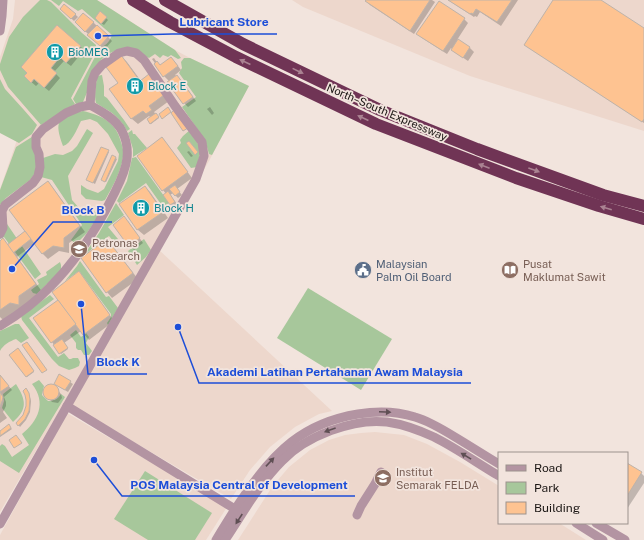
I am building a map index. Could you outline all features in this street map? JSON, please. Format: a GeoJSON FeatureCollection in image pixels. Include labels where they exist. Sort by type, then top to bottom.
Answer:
{"type":"FeatureCollection","features":[{"type":"Feature","properties":{"kind":"highway","name":"North–South Expressway"},"geometry":{"type":"LineString","coordinates":[[133,0],[170,22],[236,57],[376,124],[516,178],[599,206],[644,219]]}},
{"type":"Feature","properties":{"kind":"highway","name":"North–South Expressway"},"geometry":{"type":"LineString","coordinates":[[165,0],[243,44],[380,110],[477,149],[603,195],[644,206]]}},
{"type":"Feature","properties":{"kind":"street"},"geometry":{"type":"LineString","coordinates":[[0,31],[2,0]]}},
{"type":"Feature","properties":{"kind":"street"},"geometry":{"type":"LineString","coordinates":[[0,524],[196,179],[204,156],[202,142],[144,60],[136,53],[127,51],[119,53],[102,65],[92,81],[90,105]]}},
{"type":"Feature","properties":{"kind":"street"},"geometry":{"type":"LineString","coordinates":[[0,234],[3,228],[2,211],[5,205],[33,183],[38,176],[40,167],[39,154],[36,147],[36,137],[43,129],[66,113],[80,107],[90,105],[103,112],[114,121],[122,130],[126,144],[127,159],[122,177],[96,228],[81,250],[51,287],[36,301],[0,326]]}},
{"type":"Feature","properties":{"kind":"street"},"geometry":{"type":"LineString","coordinates":[[67,406],[235,509]]}},
{"type":"Feature","properties":{"kind":"street"},"geometry":{"type":"LineString","coordinates":[[216,540],[235,509],[265,467],[284,447],[312,428],[330,420],[361,413],[384,411],[403,414],[428,421],[498,463]]}},
{"type":"Feature","properties":{"kind":"street"},"geometry":{"type":"LineString","coordinates":[[225,540],[255,494],[283,459],[314,437],[333,429],[352,424],[388,422],[404,426],[433,437],[498,475]]}},
{"type":"Feature","properties":{"kind":"street"},"geometry":{"type":"LineString","coordinates":[[357,515],[381,472]]}},
{"type":"Feature","properties":{"kind":"street"},"geometry":{"type":"LineString","coordinates":[[578,524],[603,540]]}},
{"type":"Feature","properties":{"kind":"street"},"geometry":{"type":"LineString","coordinates":[[598,524],[625,540]]}},
{"type":"Feature","properties":{"kind":"shaded area","name":"Petronas Research"},"geometry":{"type":"Polygon","coordinates":[[[15,0],[97,0],[175,50],[249,86],[209,161],[158,249],[332,411],[319,414],[295,427],[270,447],[250,470],[231,499],[71,405],[67,398],[0,512],[0,189],[17,140],[0,132],[0,57],[13,19],[15,0]]]}},
{"type":"Feature","properties":{"kind":"shaded area"},"geometry":{"type":"Polygon","coordinates":[[[292,0],[644,0],[644,131],[470,76],[303,7],[292,0]]]}},
{"type":"Feature","properties":{"kind":"shaded area"},"geometry":{"type":"Polygon","coordinates":[[[67,413],[227,507],[206,540],[0,540],[0,535],[67,413]]]}},
{"type":"Feature","properties":{"kind":"shaded area","name":"Institut Semarak FELDA"},"geometry":{"type":"Polygon","coordinates":[[[375,432],[404,435],[427,444],[498,485],[498,524],[561,524],[586,540],[238,540],[272,487],[289,467],[310,450],[329,440],[345,435],[375,432]]]}},
{"type":"Feature","properties":{"kind":"green space","name":"BioMEG"},"geometry":{"type":"Polygon","coordinates":[[[40,0],[47,0],[51,2],[96,45],[96,51],[71,98],[75,104],[41,125],[8,87],[0,70],[0,64],[9,37],[23,17],[40,0]]]}},
{"type":"Feature","properties":{"kind":"green space"},"geometry":{"type":"Polygon","coordinates":[[[51,0],[97,0],[175,50],[181,58],[178,59],[171,55],[168,57],[163,55],[160,58],[155,54],[149,58],[142,54],[122,48],[110,53],[102,59],[95,68],[83,102],[76,104],[73,99],[98,49],[103,47],[110,40],[112,35],[82,9],[78,11],[63,1],[59,6],[51,0]]]}},
{"type":"Feature","properties":{"kind":"green space"},"geometry":{"type":"Polygon","coordinates":[[[184,58],[190,58],[249,86],[212,155],[209,154],[205,140],[182,107],[196,97],[179,73],[182,68],[181,62],[184,58]]]}},
{"type":"Feature","properties":{"kind":"green space"},"geometry":{"type":"Polygon","coordinates":[[[102,75],[104,96],[130,129],[127,131],[115,115],[96,103],[95,93],[97,76],[102,75]]]}},
{"type":"Feature","properties":{"kind":"green space"},"geometry":{"type":"Polygon","coordinates":[[[0,79],[5,89],[37,125],[32,134],[19,143],[0,133],[0,79]]]}},
{"type":"Feature","properties":{"kind":"green space"},"geometry":{"type":"Polygon","coordinates":[[[83,111],[102,117],[112,124],[119,135],[123,148],[122,163],[118,174],[105,200],[102,201],[86,199],[81,194],[81,185],[98,193],[104,189],[118,161],[119,154],[108,134],[97,122],[90,119],[81,121],[76,132],[66,145],[63,146],[60,138],[60,121],[68,115],[83,111]]]}},
{"type":"Feature","properties":{"kind":"green space"},"geometry":{"type":"Polygon","coordinates":[[[87,129],[93,133],[68,176],[72,200],[79,208],[100,213],[87,233],[76,244],[71,240],[82,225],[52,180],[41,177],[43,158],[55,154],[63,155],[72,151],[77,146],[87,129]]]}},
{"type":"Feature","properties":{"kind":"green space"},"geometry":{"type":"Polygon","coordinates":[[[132,130],[133,134],[135,134],[147,148],[133,157],[133,149],[128,133],[132,130]]]}},
{"type":"Feature","properties":{"kind":"green space"},"geometry":{"type":"Polygon","coordinates":[[[190,130],[201,149],[197,167],[191,168],[177,148],[181,143],[180,140],[190,130]]]}},
{"type":"Feature","properties":{"kind":"green space"},"geometry":{"type":"Polygon","coordinates":[[[35,135],[37,160],[35,173],[30,180],[6,198],[0,205],[0,190],[16,147],[35,135]]]}},
{"type":"Feature","properties":{"kind":"green space"},"geometry":{"type":"Polygon","coordinates":[[[136,157],[169,203],[163,207],[146,183],[119,203],[117,201],[127,181],[132,158],[136,157]]]}},
{"type":"Feature","properties":{"kind":"green space"},"geometry":{"type":"Polygon","coordinates":[[[116,203],[124,215],[108,227],[118,239],[114,242],[109,236],[84,255],[99,233],[116,203]]]}},
{"type":"Feature","properties":{"kind":"green space"},"geometry":{"type":"Polygon","coordinates":[[[5,221],[41,274],[35,279],[4,237],[0,239],[5,221]]]}},
{"type":"Feature","properties":{"kind":"green space"},"geometry":{"type":"Polygon","coordinates":[[[144,239],[151,250],[137,265],[128,251],[144,239]]]}},
{"type":"Feature","properties":{"kind":"green space"},"geometry":{"type":"Polygon","coordinates":[[[80,261],[106,297],[109,296],[118,308],[108,325],[107,323],[111,317],[111,314],[79,271],[65,281],[80,261]]]}},
{"type":"Feature","properties":{"kind":"green space"},"geometry":{"type":"Polygon","coordinates":[[[60,262],[61,270],[37,294],[33,293],[31,290],[39,284],[37,280],[47,275],[46,272],[60,262]]]}},
{"type":"Feature","properties":{"kind":"green space"},"geometry":{"type":"Polygon","coordinates":[[[308,288],[392,339],[361,390],[277,338],[308,288]]]}},
{"type":"Feature","properties":{"kind":"green space"},"geometry":{"type":"Polygon","coordinates":[[[50,295],[54,299],[29,318],[58,357],[64,353],[69,359],[78,358],[80,362],[79,366],[69,370],[59,366],[52,359],[22,320],[21,316],[50,295]]]}},
{"type":"Feature","properties":{"kind":"green space"},"geometry":{"type":"Polygon","coordinates":[[[15,324],[19,324],[29,338],[21,343],[16,339],[11,341],[0,351],[0,331],[15,324]]]}},
{"type":"Feature","properties":{"kind":"green space"},"geometry":{"type":"Polygon","coordinates":[[[76,330],[81,337],[86,333],[89,337],[86,343],[92,351],[89,355],[84,355],[81,350],[76,348],[76,343],[70,335],[76,330]]]}},
{"type":"Feature","properties":{"kind":"green space"},"geometry":{"type":"Polygon","coordinates":[[[39,380],[44,386],[42,395],[48,401],[56,399],[61,394],[65,397],[19,473],[0,461],[0,446],[2,444],[5,446],[12,457],[29,445],[22,434],[28,429],[39,411],[39,398],[37,391],[32,384],[39,380]]]}},
{"type":"Feature","properties":{"kind":"green space"},"geometry":{"type":"Polygon","coordinates":[[[16,384],[22,395],[24,404],[21,413],[13,422],[2,408],[4,401],[3,394],[16,384]]]}},
{"type":"Feature","properties":{"kind":"green space"},"geometry":{"type":"Polygon","coordinates":[[[145,471],[212,513],[195,540],[148,540],[114,519],[145,471]]]}},
{"type":"Feature","properties":{"kind":"building"},"geometry":{"type":"Polygon","coordinates":[[[430,0],[410,31],[365,1],[430,0]]]}},
{"type":"Feature","properties":{"kind":"building"},"geometry":{"type":"Polygon","coordinates":[[[448,0],[512,0],[497,22],[476,9],[473,14],[470,14],[448,0]]]}},
{"type":"Feature","properties":{"kind":"building"},"geometry":{"type":"Polygon","coordinates":[[[553,0],[601,0],[644,28],[644,119],[642,122],[524,45],[553,0]]]}},
{"type":"Feature","properties":{"kind":"building"},"geometry":{"type":"Polygon","coordinates":[[[439,1],[465,18],[443,51],[416,34],[439,1]]]}},
{"type":"Feature","properties":{"kind":"building"},"geometry":{"type":"Polygon","coordinates":[[[64,4],[76,14],[71,19],[60,9],[64,4]]]}},
{"type":"Feature","properties":{"kind":"building"},"geometry":{"type":"Polygon","coordinates":[[[100,11],[107,17],[101,24],[95,18],[100,11]]]}},
{"type":"Feature","properties":{"kind":"building"},"geometry":{"type":"Polygon","coordinates":[[[83,13],[94,22],[85,32],[75,22],[83,13]]]}},
{"type":"Feature","properties":{"kind":"building","name":"BioMEG"},"geometry":{"type":"Polygon","coordinates":[[[57,25],[81,46],[66,63],[60,57],[51,68],[57,73],[44,88],[34,79],[31,83],[24,76],[27,73],[21,67],[57,25]]]}},
{"type":"Feature","properties":{"kind":"building"},"geometry":{"type":"Polygon","coordinates":[[[97,25],[109,36],[100,46],[87,35],[97,25]]]}},
{"type":"Feature","properties":{"kind":"building"},"geometry":{"type":"Polygon","coordinates":[[[458,39],[470,47],[463,58],[451,50],[458,39]]]}},
{"type":"Feature","properties":{"kind":"building","name":"Block E"},"geometry":{"type":"Polygon","coordinates":[[[121,55],[140,81],[149,74],[164,95],[149,106],[152,110],[146,114],[143,111],[131,119],[109,89],[118,83],[106,67],[121,55]]]}},
{"type":"Feature","properties":{"kind":"building"},"geometry":{"type":"Polygon","coordinates":[[[171,57],[178,66],[163,77],[154,64],[157,61],[160,65],[171,57]]]}},
{"type":"Feature","properties":{"kind":"building"},"geometry":{"type":"Polygon","coordinates":[[[177,75],[193,97],[183,104],[167,82],[177,75]]]}},
{"type":"Feature","properties":{"kind":"building"},"geometry":{"type":"Polygon","coordinates":[[[168,107],[171,112],[162,119],[159,114],[168,107]]]}},
{"type":"Feature","properties":{"kind":"building"},"geometry":{"type":"Polygon","coordinates":[[[175,109],[188,128],[183,131],[171,113],[175,109]]]}},
{"type":"Feature","properties":{"kind":"building"},"geometry":{"type":"Polygon","coordinates":[[[156,113],[159,117],[150,124],[147,119],[156,113]]]}},
{"type":"Feature","properties":{"kind":"building"},"geometry":{"type":"Polygon","coordinates":[[[162,137],[188,172],[162,191],[137,156],[162,137]]]}},
{"type":"Feature","properties":{"kind":"building"},"geometry":{"type":"Polygon","coordinates":[[[189,141],[198,152],[195,155],[186,143],[189,141]]]}},
{"type":"Feature","properties":{"kind":"building"},"geometry":{"type":"Polygon","coordinates":[[[101,147],[109,150],[93,183],[86,180],[101,147]]]}},
{"type":"Feature","properties":{"kind":"building"},"geometry":{"type":"Polygon","coordinates":[[[112,155],[116,157],[105,182],[101,180],[112,155]]]}},
{"type":"Feature","properties":{"kind":"building"},"geometry":{"type":"Polygon","coordinates":[[[48,181],[80,226],[64,238],[64,248],[53,246],[42,254],[9,210],[48,181]]]}},
{"type":"Feature","properties":{"kind":"building"},"geometry":{"type":"Polygon","coordinates":[[[175,185],[180,192],[175,196],[169,189],[175,185]]]}},
{"type":"Feature","properties":{"kind":"building","name":"Block H"},"geometry":{"type":"Polygon","coordinates":[[[145,186],[163,212],[137,230],[119,204],[145,186]]]}},
{"type":"Feature","properties":{"kind":"building"},"geometry":{"type":"Polygon","coordinates":[[[168,191],[175,202],[170,205],[163,195],[168,191]]]}},
{"type":"Feature","properties":{"kind":"building"},"geometry":{"type":"Polygon","coordinates":[[[124,216],[140,238],[129,247],[113,225],[124,216]]]}},
{"type":"Feature","properties":{"kind":"building"},"geometry":{"type":"Polygon","coordinates":[[[25,231],[31,239],[13,253],[7,245],[25,231]]]}},
{"type":"Feature","properties":{"kind":"building"},"geometry":{"type":"Polygon","coordinates":[[[3,238],[36,284],[19,296],[19,305],[10,303],[0,310],[0,241],[3,238]]]}},
{"type":"Feature","properties":{"kind":"building"},"geometry":{"type":"Polygon","coordinates":[[[107,239],[133,273],[106,293],[81,258],[107,239]]]}},
{"type":"Feature","properties":{"kind":"building"},"geometry":{"type":"Polygon","coordinates":[[[79,271],[110,315],[83,335],[52,292],[79,271]]]}},
{"type":"Feature","properties":{"kind":"building"},"geometry":{"type":"Polygon","coordinates":[[[58,300],[76,324],[51,343],[33,318],[58,300]]]}},
{"type":"Feature","properties":{"kind":"building"},"geometry":{"type":"Polygon","coordinates":[[[62,339],[68,348],[59,354],[53,345],[62,339]]]}},
{"type":"Feature","properties":{"kind":"building"},"geometry":{"type":"Polygon","coordinates":[[[27,342],[47,370],[42,373],[22,345],[27,342]]]}},
{"type":"Feature","properties":{"kind":"building"},"geometry":{"type":"Polygon","coordinates":[[[18,348],[34,371],[26,377],[9,355],[18,348]]]}},
{"type":"Feature","properties":{"kind":"building"},"geometry":{"type":"Polygon","coordinates":[[[59,374],[71,381],[65,390],[54,384],[59,374]]]}},
{"type":"Feature","properties":{"kind":"building"},"geometry":{"type":"Polygon","coordinates":[[[0,375],[9,386],[0,392],[0,375]]]}},
{"type":"Feature","properties":{"kind":"building"},"geometry":{"type":"Polygon","coordinates":[[[51,384],[58,389],[59,392],[54,399],[51,400],[44,395],[43,392],[48,385],[51,384]]]}},
{"type":"Feature","properties":{"kind":"building"},"geometry":{"type":"Polygon","coordinates":[[[26,388],[30,399],[29,411],[25,419],[18,426],[16,423],[23,415],[26,406],[23,391],[26,388]]]}},
{"type":"Feature","properties":{"kind":"building"},"geometry":{"type":"Polygon","coordinates":[[[0,392],[3,397],[0,407],[0,392]]]}},
{"type":"Feature","properties":{"kind":"building"},"geometry":{"type":"Polygon","coordinates":[[[9,424],[11,428],[0,436],[0,431],[9,424]]]}},
{"type":"Feature","properties":{"kind":"building"},"geometry":{"type":"Polygon","coordinates":[[[16,435],[22,443],[14,448],[9,440],[16,435]]]}},
{"type":"Feature","properties":{"kind":"building"},"geometry":{"type":"Polygon","coordinates":[[[628,464],[642,472],[628,494],[628,464]]]}},
{"type":"Feature","properties":{"kind":"place","name":"Lubricant Store"},"geometry":{"type":"Point","coordinates":[98,36]}},
{"type":"Feature","properties":{"kind":"place","name":"BioMEG"},"geometry":{"type":"Point","coordinates":[55,52]}},
{"type":"Feature","properties":{"kind":"place","name":"Block E"},"geometry":{"type":"Point","coordinates":[135,86]}},
{"type":"Feature","properties":{"kind":"place","name":"Block H"},"geometry":{"type":"Point","coordinates":[141,208]}},
{"type":"Feature","properties":{"kind":"place","name":"Petronas Research"},"geometry":{"type":"Point","coordinates":[79,249]}},
{"type":"Feature","properties":{"kind":"place","name":"Block B"},"geometry":{"type":"Point","coordinates":[12,269]}},
{"type":"Feature","properties":{"kind":"place","name":"Malaysian Palm Oil Board"},"geometry":{"type":"Point","coordinates":[363,270]}},
{"type":"Feature","properties":{"kind":"place","name":"Pusat Maklumat Sawit"},"geometry":{"type":"Point","coordinates":[510,270]}},
{"type":"Feature","properties":{"kind":"place","name":"Block K"},"geometry":{"type":"Point","coordinates":[81,304]}},
{"type":"Feature","properties":{"kind":"place","name":"Akademi Latihan Pertahanan Awam Malaysia"},"geometry":{"type":"Point","coordinates":[178,327]}},
{"type":"Feature","properties":{"kind":"place","name":"POS Malaysia Central of Development"},"geometry":{"type":"Point","coordinates":[94,460]}},
{"type":"Feature","properties":{"kind":"place","name":"Institut Semarak FELDA"},"geometry":{"type":"Point","coordinates":[383,478]}}]}
